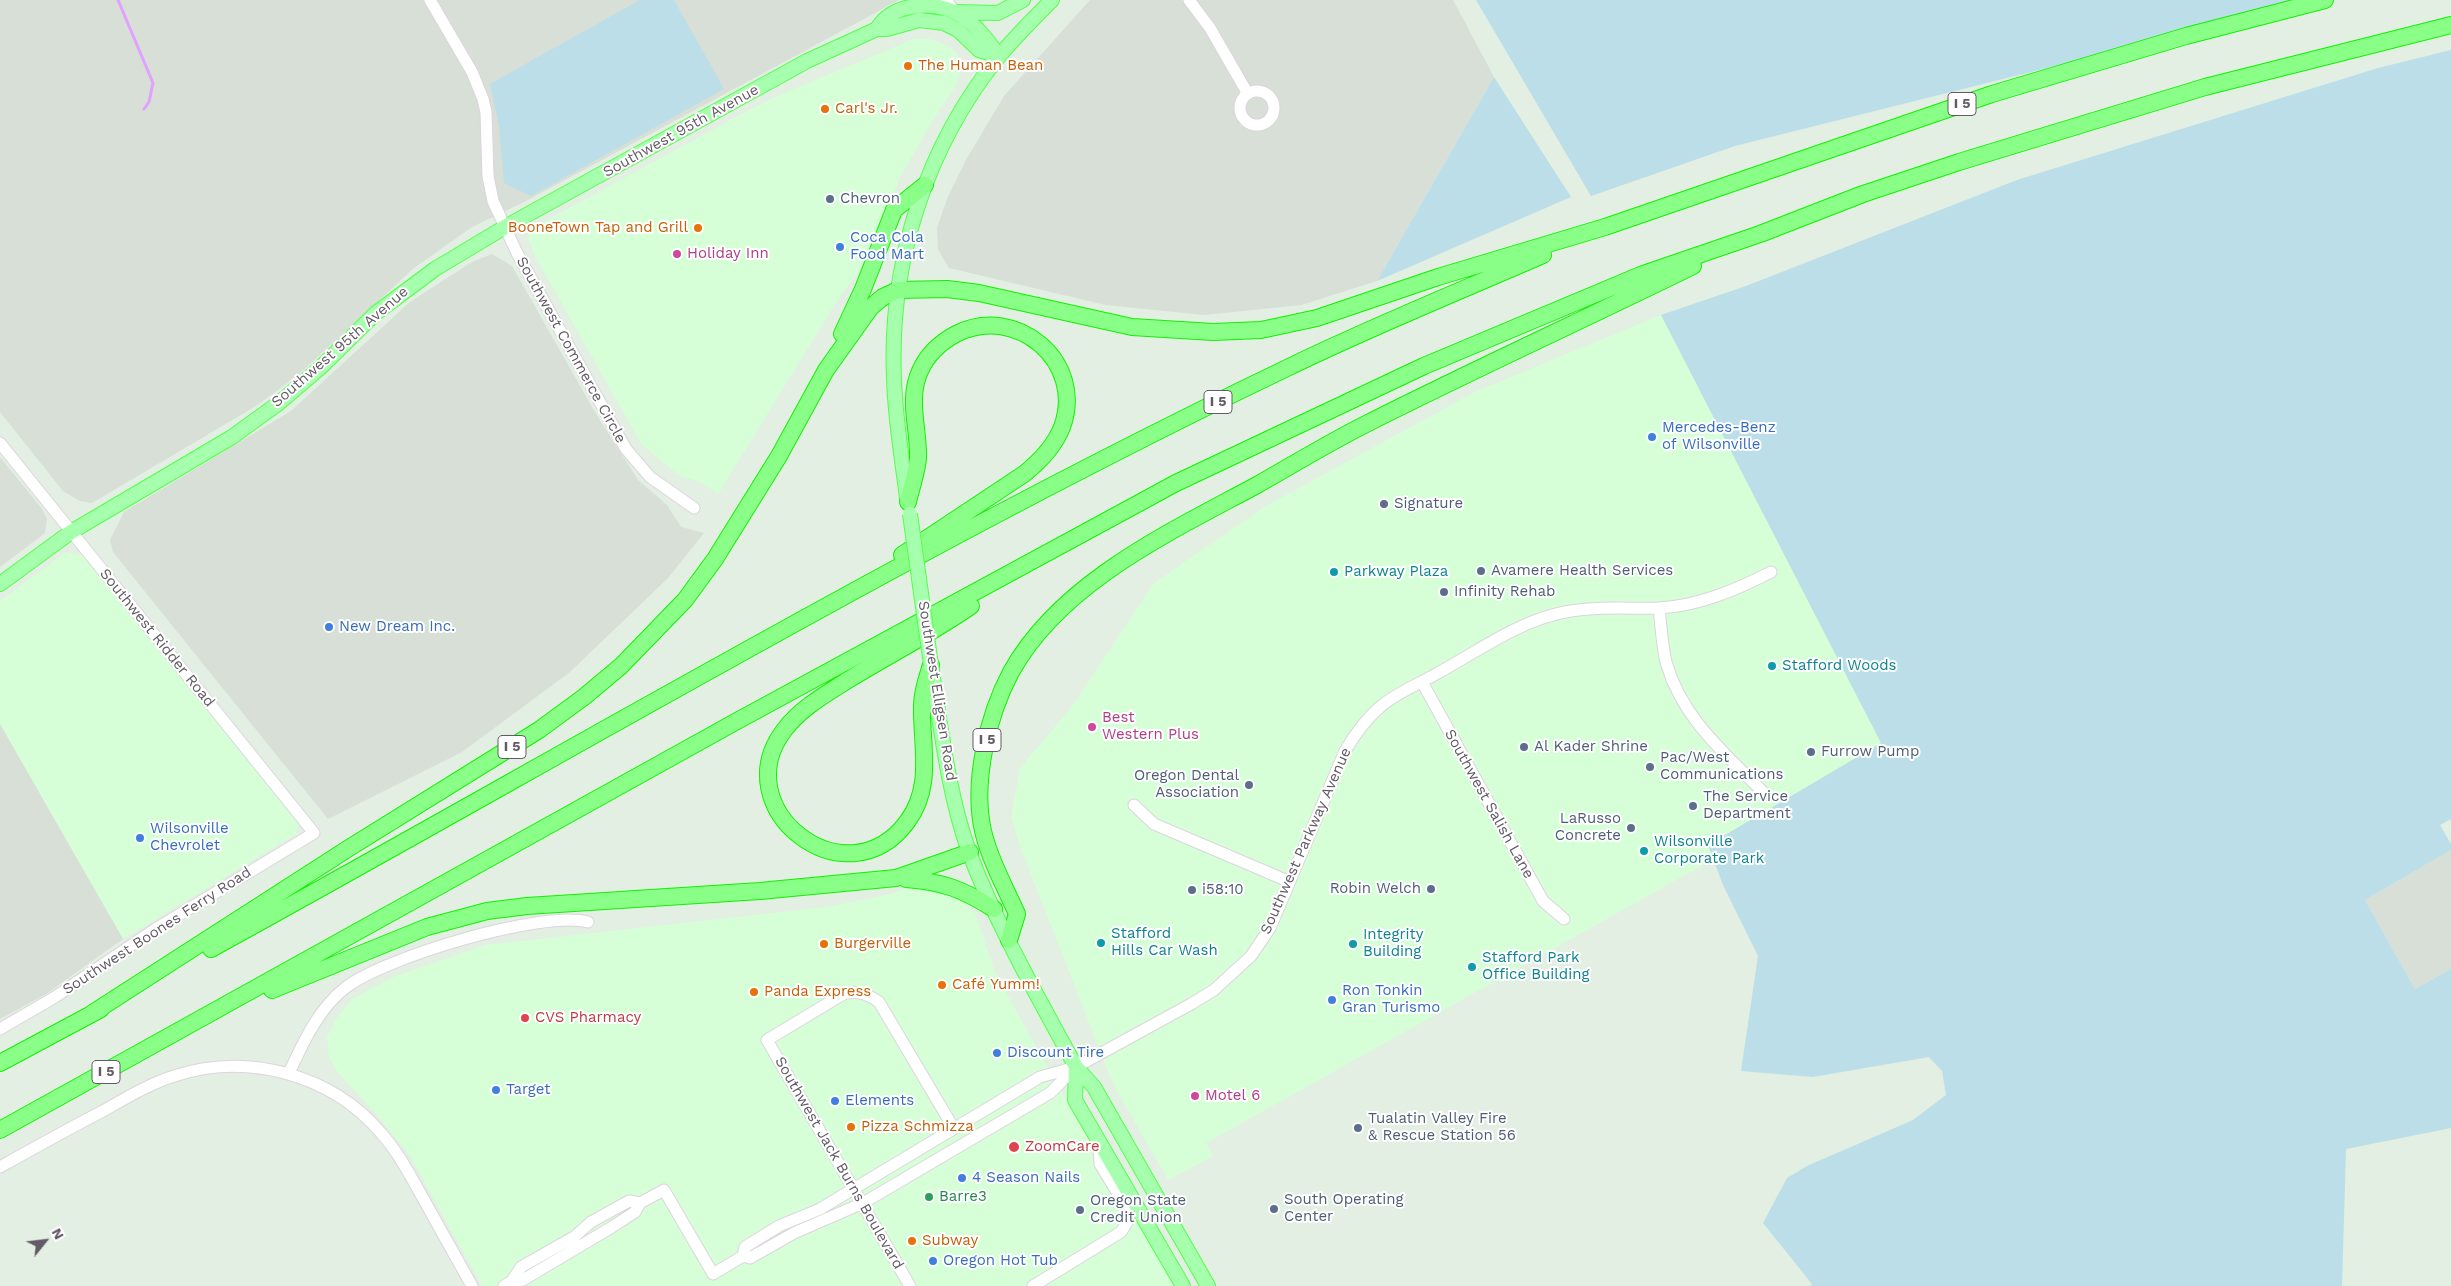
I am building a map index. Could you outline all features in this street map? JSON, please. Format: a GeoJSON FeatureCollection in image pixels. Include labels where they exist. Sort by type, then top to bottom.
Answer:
{"type":"FeatureCollection","features":[{"type":"Feature","properties":{"kind":"highway","name":"I 5"},"geometry":{"type":"LineString","coordinates":[[92,1014],[349,848],[540,730],[621,666],[684,600],[715,559],[774,464],[826,370],[872,307],[883,297],[898,290],[947,289],[979,293],[1132,327],[1213,332],[1260,330],[1317,318],[1438,277],[1605,227],[1983,97],[2186,36],[2325,0]]}},
{"type":"Feature","properties":{"kind":"highway","name":"I 5"},"geometry":{"type":"LineString","coordinates":[[0,1130],[720,731],[1184,479],[1415,370],[1643,274],[1760,234],[1863,194],[2122,111],[2214,84],[2451,25]]}},
{"type":"Feature","properties":{"kind":"highway","name":"I 5"},"geometry":{"type":"LineString","coordinates":[[826,370],[833,351],[863,289],[894,210],[925,185]]}},
{"type":"Feature","properties":{"kind":"highway","name":"I 5"},"geometry":{"type":"LineString","coordinates":[[0,1063],[441,823],[841,597],[1110,456],[1289,366],[1605,227]]}},
{"type":"Feature","properties":{"kind":"highway","name":"I 5"},"geometry":{"type":"LineString","coordinates":[[1009,940],[1017,914],[995,864],[983,830],[980,782],[994,712],[1011,672],[1036,636],[1062,607],[1119,564],[1194,519],[1366,424],[1760,234]]}},
{"type":"Feature","properties":{"kind":"highway","name":"I 5"},"geometry":{"type":"LineString","coordinates":[[841,597],[1024,474],[1046,451],[1062,427],[1066,402],[1064,382],[1056,362],[1037,340],[1012,328],[996,324],[983,325],[963,330],[948,338],[928,356],[915,385],[914,418],[918,458],[909,508]]}},
{"type":"Feature","properties":{"kind":"highway","name":"I 5"},"geometry":{"type":"LineString","coordinates":[[931,665],[922,694],[925,749],[924,780],[921,797],[907,822],[888,840],[861,851],[847,853],[817,848],[798,836],[782,819],[770,786],[771,761],[785,729],[828,693],[968,608],[1042,556]]}},
{"type":"Feature","properties":{"kind":"highway","name":"I 5"},"geometry":{"type":"LineString","coordinates":[[896,878],[970,852]]}},
{"type":"Feature","properties":{"kind":"highway","name":"I 5"},"geometry":{"type":"LineString","coordinates":[[211,1014],[427,927],[487,912],[527,906],[796,888],[896,878],[933,881],[962,890],[994,909]]}},
{"type":"Feature","properties":{"kind":"main road"},"geometry":{"type":"LineString","coordinates":[[955,12],[998,13],[1009,9],[1022,0]]}},
{"type":"Feature","properties":{"kind":"main road"},"geometry":{"type":"LineString","coordinates":[[898,290],[910,229],[938,153],[951,129],[1000,56],[1052,0]]}},
{"type":"Feature","properties":{"kind":"main road","name":"Southwest 95th Avenue"},"geometry":{"type":"LineString","coordinates":[[0,584],[71,532],[232,437],[286,397],[320,368],[376,312],[408,287],[506,227],[807,62],[876,28],[882,19],[899,6],[942,4]]}},
{"type":"Feature","properties":{"kind":"main road"},"geometry":{"type":"LineString","coordinates":[[942,4],[971,23],[1000,56]]}},
{"type":"Feature","properties":{"kind":"main road","name":"Southwest 95th Avenue"},"geometry":{"type":"LineString","coordinates":[[876,28],[887,29],[919,20],[935,22],[954,27],[979,50],[1000,56]]}},
{"type":"Feature","properties":{"kind":"main road","name":"Southwest Elligsen Road"},"geometry":{"type":"LineString","coordinates":[[898,290],[894,378],[909,508],[931,665],[950,781],[970,852],[1009,940],[1076,1067],[1094,1087],[1208,1286]]}},
{"type":"Feature","properties":{"kind":"main road","name":"Southwest Elligsen Road"},"geometry":{"type":"LineString","coordinates":[[1076,1067],[1075,1100],[1184,1286]]}},
{"type":"Feature","properties":{"kind":"street","name":"Southwest Commerce Circle"},"geometry":{"type":"LineString","coordinates":[[430,0],[479,86],[486,112],[490,186],[493,201],[506,227],[580,369],[626,450],[650,477],[694,508]]}},
{"type":"Feature","properties":{"kind":"street"},"geometry":{"type":"LineString","coordinates":[[1189,0],[1210,28],[1248,94]]}},
{"type":"Feature","properties":{"kind":"street","name":"Southwest Ridder Road"},"geometry":{"type":"LineString","coordinates":[[0,443],[314,832]]}},
{"type":"Feature","properties":{"kind":"street","name":"Southwest Parkway Avenue"},"geometry":{"type":"LineString","coordinates":[[1076,1067],[1214,990],[1251,956],[1270,928],[1288,881],[1345,751],[1361,726],[1382,705],[1508,633],[1564,612],[1604,607],[1659,608],[1728,592],[1771,572]]}},
{"type":"Feature","properties":{"kind":"street"},"geometry":{"type":"LineString","coordinates":[[1659,608],[1666,660],[1678,696],[1699,728],[1766,795]]}},
{"type":"Feature","properties":{"kind":"street","name":"Southwest Salish Lane"},"geometry":{"type":"LineString","coordinates":[[1422,682],[1543,901],[1564,919]]}},
{"type":"Feature","properties":{"kind":"street"},"geometry":{"type":"LineString","coordinates":[[1134,805],[1154,824],[1288,881]]}},
{"type":"Feature","properties":{"kind":"street","name":"Southwest Boones Ferry Road"},"geometry":{"type":"LineString","coordinates":[[0,1029],[55,997],[154,930],[314,832]]}},
{"type":"Feature","properties":{"kind":"street"},"geometry":{"type":"LineString","coordinates":[[289,1073],[301,1046],[326,1006],[345,988],[367,975],[392,963],[483,934],[553,920],[574,918],[588,922]]}},
{"type":"Feature","properties":{"kind":"street","name":"Southwest Jack Burns Boulevard"},"geometry":{"type":"LineString","coordinates":[[910,1286],[767,1040],[845,994],[856,992],[865,994],[879,1002],[953,1127]]}},
{"type":"Feature","properties":{"kind":"street"},"geometry":{"type":"LineString","coordinates":[[0,1167],[134,1094],[172,1076],[204,1069],[234,1067],[289,1073],[334,1094],[356,1109],[380,1131],[402,1160],[472,1286]]}},
{"type":"Feature","properties":{"kind":"street"},"geometry":{"type":"LineString","coordinates":[[508,1284],[523,1280],[606,1230],[635,1212],[640,1203],[664,1190],[713,1274],[743,1256],[745,1247],[779,1226],[820,1209],[1040,1076],[1076,1067]]}},
{"type":"Feature","properties":{"kind":"street"},"geometry":{"type":"LineString","coordinates":[[743,1256],[750,1258],[794,1233],[862,1203],[1050,1093],[1076,1067]]}},
{"type":"Feature","properties":{"kind":"street"},"geometry":{"type":"LineString","coordinates":[[1033,1286],[1121,1232],[1129,1219],[1128,1210],[1100,1164],[1099,1142]]}},
{"type":"Feature","properties":{"kind":"shaded area"},"geometry":{"type":"Polygon","coordinates":[[[0,0],[899,0],[526,201],[472,227],[414,268],[298,375],[256,406],[92,503],[80,501],[63,491],[0,412],[0,0]]]}},
{"type":"Feature","properties":{"kind":"shaded area"},"geometry":{"type":"Polygon","coordinates":[[[640,0],[674,0],[724,89],[531,196],[504,183],[499,126],[490,84],[640,0]]]}},
{"type":"Feature","properties":{"kind":"shaded area"},"geometry":{"type":"Polygon","coordinates":[[[1090,0],[1453,0],[1494,77],[1377,281],[1301,305],[1204,315],[1106,305],[949,268],[938,249],[937,228],[947,199],[966,160],[1004,96],[1090,0]]]}},
{"type":"Feature","properties":{"kind":"shaded area"},"geometry":{"type":"Polygon","coordinates":[[[1476,0],[2319,0],[1735,146],[1591,196],[1476,0]]]}},
{"type":"Feature","properties":{"kind":"shaded area"},"geometry":{"type":"Polygon","coordinates":[[[914,39],[930,39],[946,45],[957,53],[961,70],[955,87],[934,118],[900,177],[871,256],[840,296],[718,494],[701,482],[680,476],[642,445],[535,256],[528,238],[536,226],[732,119],[777,96],[914,39]]]}},
{"type":"Feature","properties":{"kind":"shaded area"},"geometry":{"type":"Polygon","coordinates":[[[2451,50],[2451,819],[2440,825],[2451,844],[2451,850],[2365,900],[2415,989],[2451,969],[2451,1128],[2346,1149],[2342,1286],[1810,1286],[1812,1284],[1763,1223],[1787,1178],[1807,1166],[1913,1120],[1946,1095],[1942,1071],[1929,1057],[1813,1077],[1741,1071],[1758,956],[1723,885],[1708,845],[1881,743],[1661,315],[1746,286],[2017,180],[2378,68],[2451,50]]]}},
{"type":"Feature","properties":{"kind":"shaded area"},"geometry":{"type":"Polygon","coordinates":[[[1494,77],[1571,197],[1377,281],[1494,77]]]}},
{"type":"Feature","properties":{"kind":"shaded area"},"geometry":{"type":"Polygon","coordinates":[[[492,254],[512,266],[596,414],[638,480],[667,505],[681,527],[704,533],[668,578],[570,672],[462,752],[328,819],[113,552],[110,540],[124,512],[291,411],[410,302],[472,262],[492,254]]]}},
{"type":"Feature","properties":{"kind":"shaded area"},"geometry":{"type":"Polygon","coordinates":[[[1661,315],[1907,751],[1206,1143],[1213,1156],[1168,1180],[1113,1084],[1021,849],[1011,817],[1020,768],[1071,708],[1154,583],[1266,506],[1477,391],[1661,315]]]}},
{"type":"Feature","properties":{"kind":"shaded area"},"geometry":{"type":"Polygon","coordinates":[[[0,457],[42,509],[47,519],[45,533],[0,567],[0,457]]]}},
{"type":"Feature","properties":{"kind":"shaded area"},"geometry":{"type":"Polygon","coordinates":[[[65,553],[82,555],[299,822],[296,834],[123,939],[0,724],[0,601],[65,553]]]}},
{"type":"Feature","properties":{"kind":"shaded area"},"geometry":{"type":"Polygon","coordinates":[[[0,724],[123,939],[46,994],[0,1019],[0,724]]]}},
{"type":"Feature","properties":{"kind":"shaded area"},"geometry":{"type":"Polygon","coordinates":[[[2451,850],[2451,969],[2415,989],[2365,900],[2451,850]]]}},
{"type":"Feature","properties":{"kind":"shaded area"},"geometry":{"type":"Polygon","coordinates":[[[913,887],[940,887],[960,895],[975,913],[996,975],[1085,1134],[1093,1159],[1124,1213],[1136,1220],[1173,1286],[482,1286],[410,1156],[378,1116],[339,1074],[329,1058],[327,1037],[336,1019],[351,1000],[393,977],[486,945],[827,907],[882,896],[913,887]]]}},
{"type":"Feature","properties":{"kind":"waterway"},"geometry":{"type":"LineString","coordinates":[[118,0],[153,83],[149,102],[144,109]]}},
{"type":"Feature","properties":{"kind":"place","name":"The Human Bean"},"geometry":{"type":"Point","coordinates":[908,66]}},
{"type":"Feature","properties":{"kind":"place","name":"Carl's Jr."},"geometry":{"type":"Point","coordinates":[825,109]}},
{"type":"Feature","properties":{"kind":"place","name":"Chevron"},"geometry":{"type":"Point","coordinates":[830,199]}},
{"type":"Feature","properties":{"kind":"place","name":"BooneTown Tap and Grill"},"geometry":{"type":"Point","coordinates":[698,228]}},
{"type":"Feature","properties":{"kind":"place","name":"Coca Cola Food Mart"},"geometry":{"type":"Point","coordinates":[840,247]}},
{"type":"Feature","properties":{"kind":"place","name":"Holiday Inn"},"geometry":{"type":"Point","coordinates":[677,254]}},
{"type":"Feature","properties":{"kind":"place","name":"Mercedes-Benz of Wilsonville"},"geometry":{"type":"Point","coordinates":[1652,437]}},
{"type":"Feature","properties":{"kind":"place","name":"Signature"},"geometry":{"type":"Point","coordinates":[1384,504]}},
{"type":"Feature","properties":{"kind":"place","name":"Avamere Health Services"},"geometry":{"type":"Point","coordinates":[1481,571]}},
{"type":"Feature","properties":{"kind":"place","name":"Parkway Plaza"},"geometry":{"type":"Point","coordinates":[1334,572]}},
{"type":"Feature","properties":{"kind":"place","name":"Infinity Rehab"},"geometry":{"type":"Point","coordinates":[1444,592]}},
{"type":"Feature","properties":{"kind":"place","name":"New Dream Inc."},"geometry":{"type":"Point","coordinates":[329,627]}},
{"type":"Feature","properties":{"kind":"place","name":"Stafford Woods"},"geometry":{"type":"Point","coordinates":[1772,666]}},
{"type":"Feature","properties":{"kind":"place","name":"Best Western Plus"},"geometry":{"type":"Point","coordinates":[1092,727]}},
{"type":"Feature","properties":{"kind":"place","name":"Al Kader Shrine"},"geometry":{"type":"Point","coordinates":[1524,747]}},
{"type":"Feature","properties":{"kind":"place","name":"Furrow Pump"},"geometry":{"type":"Point","coordinates":[1811,752]}},
{"type":"Feature","properties":{"kind":"place","name":"Pac/West Communications"},"geometry":{"type":"Point","coordinates":[1650,767]}},
{"type":"Feature","properties":{"kind":"place","name":"Oregon Dental Association"},"geometry":{"type":"Point","coordinates":[1249,785]}},
{"type":"Feature","properties":{"kind":"place","name":"The Service Department"},"geometry":{"type":"Point","coordinates":[1693,806]}},
{"type":"Feature","properties":{"kind":"place","name":"LaRusso Concrete"},"geometry":{"type":"Point","coordinates":[1631,828]}},
{"type":"Feature","properties":{"kind":"place","name":"Wilsonville Chevrolet"},"geometry":{"type":"Point","coordinates":[140,838]}},
{"type":"Feature","properties":{"kind":"place","name":"Wilsonville Corporate Park"},"geometry":{"type":"Point","coordinates":[1644,851]}},
{"type":"Feature","properties":{"kind":"place","name":"Robin Welch"},"geometry":{"type":"Point","coordinates":[1431,889]}},
{"type":"Feature","properties":{"kind":"place","name":"i58:10"},"geometry":{"type":"Point","coordinates":[1192,890]}},
{"type":"Feature","properties":{"kind":"place","name":"Stafford Hills Car Wash"},"geometry":{"type":"Point","coordinates":[1101,943]}},
{"type":"Feature","properties":{"kind":"place","name":"Burgerville"},"geometry":{"type":"Point","coordinates":[824,944]}},
{"type":"Feature","properties":{"kind":"place","name":"Integrity Building"},"geometry":{"type":"Point","coordinates":[1353,944]}},
{"type":"Feature","properties":{"kind":"place","name":"Stafford Park Office Building"},"geometry":{"type":"Point","coordinates":[1472,967]}},
{"type":"Feature","properties":{"kind":"place","name":"Café Yumm!"},"geometry":{"type":"Point","coordinates":[942,985]}},
{"type":"Feature","properties":{"kind":"place","name":"Panda Express"},"geometry":{"type":"Point","coordinates":[754,992]}},
{"type":"Feature","properties":{"kind":"place","name":"Ron Tonkin Gran Turismo"},"geometry":{"type":"Point","coordinates":[1332,1000]}},
{"type":"Feature","properties":{"kind":"place","name":"CVS Pharmacy"},"geometry":{"type":"Point","coordinates":[525,1018]}},
{"type":"Feature","properties":{"kind":"place","name":"Discount Tire"},"geometry":{"type":"Point","coordinates":[997,1053]}},
{"type":"Feature","properties":{"kind":"place","name":"Target"},"geometry":{"type":"Point","coordinates":[496,1090]}},
{"type":"Feature","properties":{"kind":"place","name":"Motel 6"},"geometry":{"type":"Point","coordinates":[1195,1096]}},
{"type":"Feature","properties":{"kind":"place","name":"Elements"},"geometry":{"type":"Point","coordinates":[835,1101]}},
{"type":"Feature","properties":{"kind":"place","name":"Pizza Schmizza"},"geometry":{"type":"Point","coordinates":[851,1127]}},
{"type":"Feature","properties":{"kind":"place","name":"Tualatin Valley Fire & Rescue Station 56"},"geometry":{"type":"Point","coordinates":[1358,1128]}},
{"type":"Feature","properties":{"kind":"place","name":"ZoomCare"},"geometry":{"type":"Point","coordinates":[1014,1147]}},
{"type":"Feature","properties":{"kind":"place","name":"4 Season Nails"},"geometry":{"type":"Point","coordinates":[962,1178]}},
{"type":"Feature","properties":{"kind":"place","name":"Barre3"},"geometry":{"type":"Point","coordinates":[929,1197]}},
{"type":"Feature","properties":{"kind":"place","name":"South Operating Center"},"geometry":{"type":"Point","coordinates":[1274,1209]}},
{"type":"Feature","properties":{"kind":"place","name":"Oregon State Credit Union"},"geometry":{"type":"Point","coordinates":[1080,1210]}},
{"type":"Feature","properties":{"kind":"place","name":"Subway"},"geometry":{"type":"Point","coordinates":[912,1241]}},
{"type":"Feature","properties":{"kind":"place","name":"Oregon Hot Tub"},"geometry":{"type":"Point","coordinates":[933,1261]}}]}
